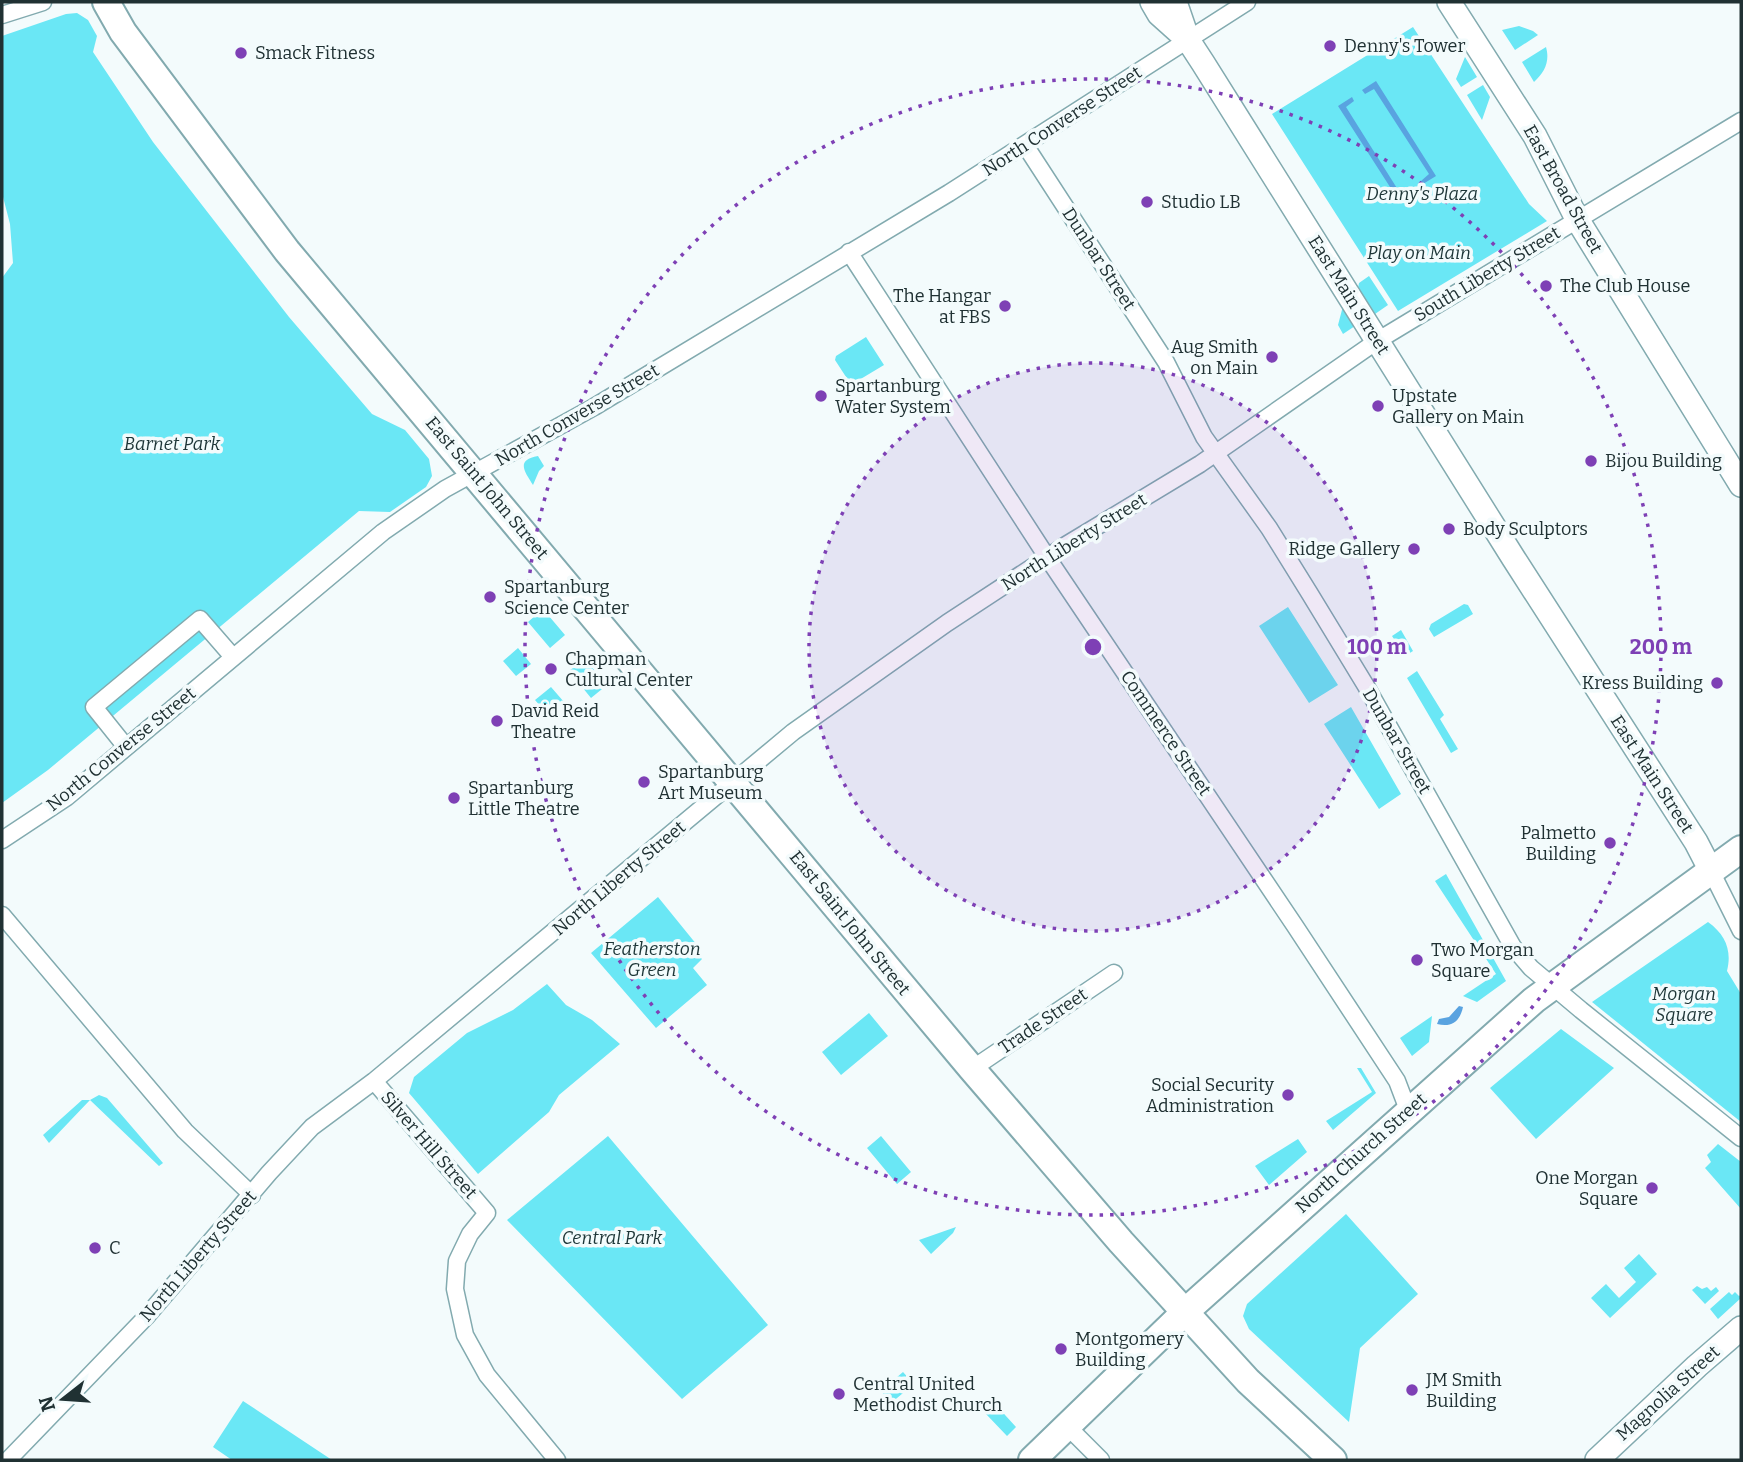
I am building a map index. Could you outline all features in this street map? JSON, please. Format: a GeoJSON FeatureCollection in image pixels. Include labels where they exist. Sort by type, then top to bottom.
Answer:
{"type":"FeatureCollection","features":[{"type":"Feature","properties":{"kind":"main road","name":"East Saint John Street"},"geometry":{"type":"LineString","coordinates":[[106,2],[135,47],[287,251],[972,1069],[1121,1242],[1248,1381],[1333,1460]]}},
{"type":"Feature","properties":{"kind":"main road","name":"North Church Street"},"geometry":{"type":"LineString","coordinates":[[1032,1460],[1186,1311],[1408,1110],[1552,986],[1741,849]]}},
{"type":"Feature","properties":{"kind":"street"},"geometry":{"type":"LineString","coordinates":[[2,15],[43,2]]}},
{"type":"Feature","properties":{"kind":"street","name":"East Main Street"},"geometry":{"type":"LineString","coordinates":[[1152,2],[1159,13],[1188,40]]}},
{"type":"Feature","properties":{"kind":"street","name":"East Main Street"},"geometry":{"type":"LineString","coordinates":[[1175,2],[1188,40],[1696,842],[1711,871]]}},
{"type":"Feature","properties":{"kind":"street","name":"North Converse Street"},"geometry":{"type":"LineString","coordinates":[[2,840],[67,797],[383,532],[445,489],[594,407],[1025,145],[1247,2]]}},
{"type":"Feature","properties":{"kind":"street","name":"East Broad Street"},"geometry":{"type":"LineString","coordinates":[[1449,2],[1535,136],[1577,219],[1741,485]]}},
{"type":"Feature","properties":{"kind":"street","name":"South Liberty Street"},"geometry":{"type":"LineString","coordinates":[[1377,341],[1741,121]]}},
{"type":"Feature","properties":{"kind":"street","name":"Dunbar Street"},"geometry":{"type":"LineString","coordinates":[[1025,145],[1166,362],[1215,454],[1269,528],[1310,594],[1513,947],[1531,968],[1552,986],[1741,1139]]}},
{"type":"Feature","properties":{"kind":"street","name":"Commerce Street"},"geometry":{"type":"LineString","coordinates":[[849,252],[1047,557],[1296,926],[1396,1081],[1408,1110]]}},
{"type":"Feature","properties":{"kind":"street","name":"North Liberty Street"},"geometry":{"type":"LineString","coordinates":[[8,1460],[146,1317],[312,1127],[374,1081],[793,732],[1047,557],[1215,454],[1377,341]]}},
{"type":"Feature","properties":{"kind":"street"},"geometry":{"type":"LineString","coordinates":[[126,747],[94,707],[200,619],[233,657]]}},
{"type":"Feature","properties":{"kind":"street"},"geometry":{"type":"LineString","coordinates":[[1711,871],[1741,932]]}},
{"type":"Feature","properties":{"kind":"street"},"geometry":{"type":"LineString","coordinates":[[2,915],[185,1131],[252,1195]]}},
{"type":"Feature","properties":{"kind":"street","name":"Trade Street"},"geometry":{"type":"LineString","coordinates":[[972,1069],[1114,973]]}},
{"type":"Feature","properties":{"kind":"street","name":"Silver Hill Street"},"geometry":{"type":"LineString","coordinates":[[374,1081],[487,1213],[470,1234],[457,1261],[455,1289],[465,1335],[486,1375],[557,1460]]}},
{"type":"Feature","properties":{"kind":"street","name":"Magnolia Street"},"geometry":{"type":"LineString","coordinates":[[1597,1460],[1741,1328]]}},
{"type":"Feature","properties":{"kind":"street"},"geometry":{"type":"LineString","coordinates":[[1067,1426],[1101,1460]]}},
{"type":"Feature","properties":{"kind":"green space","name":"Barnet Park"},"geometry":{"type":"Polygon","coordinates":[[[77,13],[88,20],[97,36],[93,52],[153,142],[289,317],[372,414],[405,430],[429,459],[432,476],[426,487],[390,512],[359,511],[48,770],[2,803],[2,278],[13,263],[10,224],[2,193],[2,36],[66,14],[77,13]]]}},
{"type":"Feature","properties":{"kind":"green space"},"geometry":{"type":"Polygon","coordinates":[[[1519,26],[1538,35],[1515,50],[1502,30],[1519,26]]]}},
{"type":"Feature","properties":{"kind":"green space","name":"Denny's Plaza"},"geometry":{"type":"Polygon","coordinates":[[[1413,27],[1529,204],[1547,221],[1398,311],[1272,114],[1413,27]]]}},
{"type":"Feature","properties":{"kind":"green space"},"geometry":{"type":"Polygon","coordinates":[[[1546,47],[1546,66],[1534,82],[1522,62],[1546,47]]]}},
{"type":"Feature","properties":{"kind":"green space"},"geometry":{"type":"Polygon","coordinates":[[[1465,57],[1477,77],[1461,87],[1456,79],[1465,57]]]}},
{"type":"Feature","properties":{"kind":"green space"},"geometry":{"type":"Polygon","coordinates":[[[1483,85],[1490,97],[1482,120],[1467,95],[1483,85]]]}},
{"type":"Feature","properties":{"kind":"green space"},"geometry":{"type":"Polygon","coordinates":[[[1369,276],[1388,305],[1375,314],[1358,288],[1359,283],[1369,276]]]}},
{"type":"Feature","properties":{"kind":"green space"},"geometry":{"type":"Polygon","coordinates":[[[1343,306],[1355,326],[1343,334],[1338,325],[1343,306]]]}},
{"type":"Feature","properties":{"kind":"green space"},"geometry":{"type":"Polygon","coordinates":[[[866,337],[884,365],[854,383],[851,378],[848,380],[835,360],[836,356],[866,337]]]}},
{"type":"Feature","properties":{"kind":"green space"},"geometry":{"type":"Polygon","coordinates":[[[538,456],[544,466],[533,485],[524,464],[526,460],[538,456]]]}},
{"type":"Feature","properties":{"kind":"green space"},"geometry":{"type":"Polygon","coordinates":[[[1464,604],[1468,605],[1473,614],[1434,637],[1429,629],[1431,624],[1464,604]]]}},
{"type":"Feature","properties":{"kind":"green space"},"geometry":{"type":"Polygon","coordinates":[[[1288,607],[1338,685],[1309,703],[1259,626],[1288,607]]]}},
{"type":"Feature","properties":{"kind":"green space"},"geometry":{"type":"Polygon","coordinates":[[[543,609],[565,635],[550,648],[528,622],[543,609]]]}},
{"type":"Feature","properties":{"kind":"green space"},"geometry":{"type":"Polygon","coordinates":[[[1401,630],[1413,651],[1405,656],[1392,636],[1401,630]]]}},
{"type":"Feature","properties":{"kind":"green space"},"geometry":{"type":"Polygon","coordinates":[[[518,648],[531,664],[516,676],[503,661],[518,648]]]}},
{"type":"Feature","properties":{"kind":"green space"},"geometry":{"type":"Polygon","coordinates":[[[584,658],[607,685],[591,698],[569,671],[584,658]]]}},
{"type":"Feature","properties":{"kind":"green space"},"geometry":{"type":"Polygon","coordinates":[[[1417,671],[1444,715],[1440,719],[1458,749],[1451,753],[1407,678],[1417,671]]]}},
{"type":"Feature","properties":{"kind":"green space"},"geometry":{"type":"Polygon","coordinates":[[[551,687],[564,702],[548,715],[535,700],[551,687]]]}},
{"type":"Feature","properties":{"kind":"green space"},"geometry":{"type":"Polygon","coordinates":[[[1351,707],[1401,794],[1379,809],[1324,724],[1351,707]]]}},
{"type":"Feature","properties":{"kind":"green space"},"geometry":{"type":"Polygon","coordinates":[[[1446,874],[1506,981],[1477,1002],[1463,996],[1496,974],[1435,881],[1446,874]]]}},
{"type":"Feature","properties":{"kind":"green space","name":"Featherston Green"},"geometry":{"type":"Polygon","coordinates":[[[658,897],[697,945],[692,949],[702,959],[693,968],[707,985],[656,1028],[591,953],[658,897]]]}},
{"type":"Feature","properties":{"kind":"green space","name":"Morgan Square"},"geometry":{"type":"Polygon","coordinates":[[[1708,922],[1719,932],[1726,944],[1729,957],[1727,971],[1741,994],[1741,1122],[1592,1002],[1708,922]]]}},
{"type":"Feature","properties":{"kind":"green space"},"geometry":{"type":"Polygon","coordinates":[[[547,984],[566,1005],[592,1020],[620,1044],[559,1095],[549,1112],[478,1174],[409,1093],[414,1077],[467,1033],[513,1010],[547,984]]]}},
{"type":"Feature","properties":{"kind":"green space"},"geometry":{"type":"Polygon","coordinates":[[[869,1013],[888,1036],[841,1075],[822,1052],[869,1013]]]}},
{"type":"Feature","properties":{"kind":"green space"},"geometry":{"type":"Polygon","coordinates":[[[1432,1016],[1429,1042],[1412,1056],[1400,1038],[1432,1016]]]}},
{"type":"Feature","properties":{"kind":"green space"},"geometry":{"type":"Polygon","coordinates":[[[1561,1029],[1614,1068],[1536,1139],[1490,1088],[1561,1029]]]}},
{"type":"Feature","properties":{"kind":"green space"},"geometry":{"type":"Polygon","coordinates":[[[1357,1068],[1361,1068],[1376,1093],[1333,1130],[1326,1121],[1372,1092],[1357,1068]]]}},
{"type":"Feature","properties":{"kind":"green space"},"geometry":{"type":"Polygon","coordinates":[[[99,1095],[107,1098],[163,1163],[159,1166],[90,1100],[99,1095]]]}},
{"type":"Feature","properties":{"kind":"green space"},"geometry":{"type":"Polygon","coordinates":[[[82,1100],[90,1100],[49,1143],[43,1135],[82,1100]]]}},
{"type":"Feature","properties":{"kind":"green space","name":"Central Park"},"geometry":{"type":"Polygon","coordinates":[[[608,1136],[768,1325],[682,1399],[507,1220],[608,1136]]]}},
{"type":"Feature","properties":{"kind":"green space"},"geometry":{"type":"Polygon","coordinates":[[[881,1136],[911,1172],[897,1184],[867,1148],[881,1136]]]}},
{"type":"Feature","properties":{"kind":"green space"},"geometry":{"type":"Polygon","coordinates":[[[1298,1139],[1307,1152],[1269,1185],[1255,1166],[1298,1139]]]}},
{"type":"Feature","properties":{"kind":"green space"},"geometry":{"type":"Polygon","coordinates":[[[1718,1144],[1741,1162],[1741,1209],[1705,1168],[1711,1162],[1707,1155],[1718,1144]]]}},
{"type":"Feature","properties":{"kind":"green space"},"geometry":{"type":"Polygon","coordinates":[[[1346,1214],[1418,1294],[1360,1348],[1349,1422],[1249,1329],[1243,1316],[1247,1304],[1346,1214]]]}},
{"type":"Feature","properties":{"kind":"green space"},"geometry":{"type":"Polygon","coordinates":[[[956,1227],[931,1254],[919,1240],[956,1227]]]}},
{"type":"Feature","properties":{"kind":"green space"},"geometry":{"type":"Polygon","coordinates":[[[1639,1254],[1657,1274],[1610,1318],[1591,1298],[1606,1284],[1619,1298],[1636,1282],[1624,1268],[1639,1254]]]}},
{"type":"Feature","properties":{"kind":"green space"},"geometry":{"type":"Polygon","coordinates":[[[1697,1286],[1702,1289],[1707,1287],[1711,1291],[1716,1287],[1719,1291],[1705,1304],[1692,1290],[1697,1286]]]}},
{"type":"Feature","properties":{"kind":"green space"},"geometry":{"type":"Polygon","coordinates":[[[1729,1292],[1732,1295],[1735,1292],[1741,1295],[1741,1298],[1718,1319],[1710,1309],[1729,1292]]]}},
{"type":"Feature","properties":{"kind":"green space"},"geometry":{"type":"Polygon","coordinates":[[[903,1372],[914,1384],[891,1403],[881,1391],[903,1372]]]}},
{"type":"Feature","properties":{"kind":"green space"},"geometry":{"type":"Polygon","coordinates":[[[243,1401],[332,1460],[232,1460],[213,1447],[243,1401]]]}},
{"type":"Feature","properties":{"kind":"green space"},"geometry":{"type":"Polygon","coordinates":[[[995,1404],[1016,1427],[1007,1436],[986,1414],[995,1404]]]}},
{"type":"Feature","properties":{"kind":"shaded area"},"geometry":{"type":"Polygon","coordinates":[[[1376,81],[1436,176],[1423,184],[1421,181],[1429,174],[1374,89],[1365,94],[1362,90],[1376,81]]]}},
{"type":"Feature","properties":{"kind":"shaded area"},"geometry":{"type":"Polygon","coordinates":[[[1352,97],[1354,101],[1346,107],[1400,193],[1409,188],[1412,192],[1399,201],[1338,106],[1352,97]]]}},
{"type":"Feature","properties":{"kind":"shaded area"},"geometry":{"type":"Polygon","coordinates":[[[1459,1006],[1463,1007],[1454,1022],[1447,1025],[1437,1024],[1439,1019],[1449,1017],[1459,1006]]]}},
{"type":"Feature","properties":{"kind":"place","name":"Denny's Tower"},"geometry":{"type":"Point","coordinates":[1330,46]}},
{"type":"Feature","properties":{"kind":"place","name":"Smack Fitness"},"geometry":{"type":"Point","coordinates":[241,53]}},
{"type":"Feature","properties":{"kind":"place","name":"Studio LB"},"geometry":{"type":"Point","coordinates":[1147,202]}},
{"type":"Feature","properties":{"kind":"place","name":"The Club House"},"geometry":{"type":"Point","coordinates":[1546,286]}},
{"type":"Feature","properties":{"kind":"place","name":"The Hangar at FBS"},"geometry":{"type":"Point","coordinates":[1005,306]}},
{"type":"Feature","properties":{"kind":"place","name":"Aug Smith on Main"},"geometry":{"type":"Point","coordinates":[1272,357]}},
{"type":"Feature","properties":{"kind":"place","name":"Spartanburg Water System"},"geometry":{"type":"Point","coordinates":[821,396]}},
{"type":"Feature","properties":{"kind":"place","name":"Upstate Gallery on Main"},"geometry":{"type":"Point","coordinates":[1378,406]}},
{"type":"Feature","properties":{"kind":"place","name":"Bijou Building"},"geometry":{"type":"Point","coordinates":[1591,461]}},
{"type":"Feature","properties":{"kind":"place","name":"Body Sculptors"},"geometry":{"type":"Point","coordinates":[1449,529]}},
{"type":"Feature","properties":{"kind":"place","name":"Ridge Gallery"},"geometry":{"type":"Point","coordinates":[1414,549]}},
{"type":"Feature","properties":{"kind":"place","name":"Spartanburg Science Center"},"geometry":{"type":"Point","coordinates":[490,597]}},
{"type":"Feature","properties":{"kind":"place","name":"Chapman Cultural Center"},"geometry":{"type":"Point","coordinates":[551,669]}},
{"type":"Feature","properties":{"kind":"place","name":"Kress Building"},"geometry":{"type":"Point","coordinates":[1717,683]}},
{"type":"Feature","properties":{"kind":"place","name":"David Reid Theatre"},"geometry":{"type":"Point","coordinates":[497,721]}},
{"type":"Feature","properties":{"kind":"place","name":"Spartanburg Art Museum"},"geometry":{"type":"Point","coordinates":[644,782]}},
{"type":"Feature","properties":{"kind":"place","name":"Spartanburg Little Theatre"},"geometry":{"type":"Point","coordinates":[454,798]}},
{"type":"Feature","properties":{"kind":"place","name":"Palmetto Building"},"geometry":{"type":"Point","coordinates":[1610,843]}},
{"type":"Feature","properties":{"kind":"place","name":"Two Morgan Square"},"geometry":{"type":"Point","coordinates":[1417,960]}},
{"type":"Feature","properties":{"kind":"place","name":"Social Security Administration"},"geometry":{"type":"Point","coordinates":[1288,1095]}},
{"type":"Feature","properties":{"kind":"place","name":"One Morgan Square"},"geometry":{"type":"Point","coordinates":[1652,1188]}},
{"type":"Feature","properties":{"kind":"place","name":"C"},"geometry":{"type":"Point","coordinates":[95,1248]}},
{"type":"Feature","properties":{"kind":"place","name":"Montgomery Building"},"geometry":{"type":"Point","coordinates":[1061,1349]}},
{"type":"Feature","properties":{"kind":"place","name":"JM Smith Building"},"geometry":{"type":"Point","coordinates":[1412,1390]}},
{"type":"Feature","properties":{"kind":"place","name":"Central United Methodist Church"},"geometry":{"type":"Point","coordinates":[839,1394]}},
{"type":"Feature","properties":{"kind":"park label","name":"Play on Main"},"geometry":{"type":"Point","coordinates":[1419,253]}}]}
